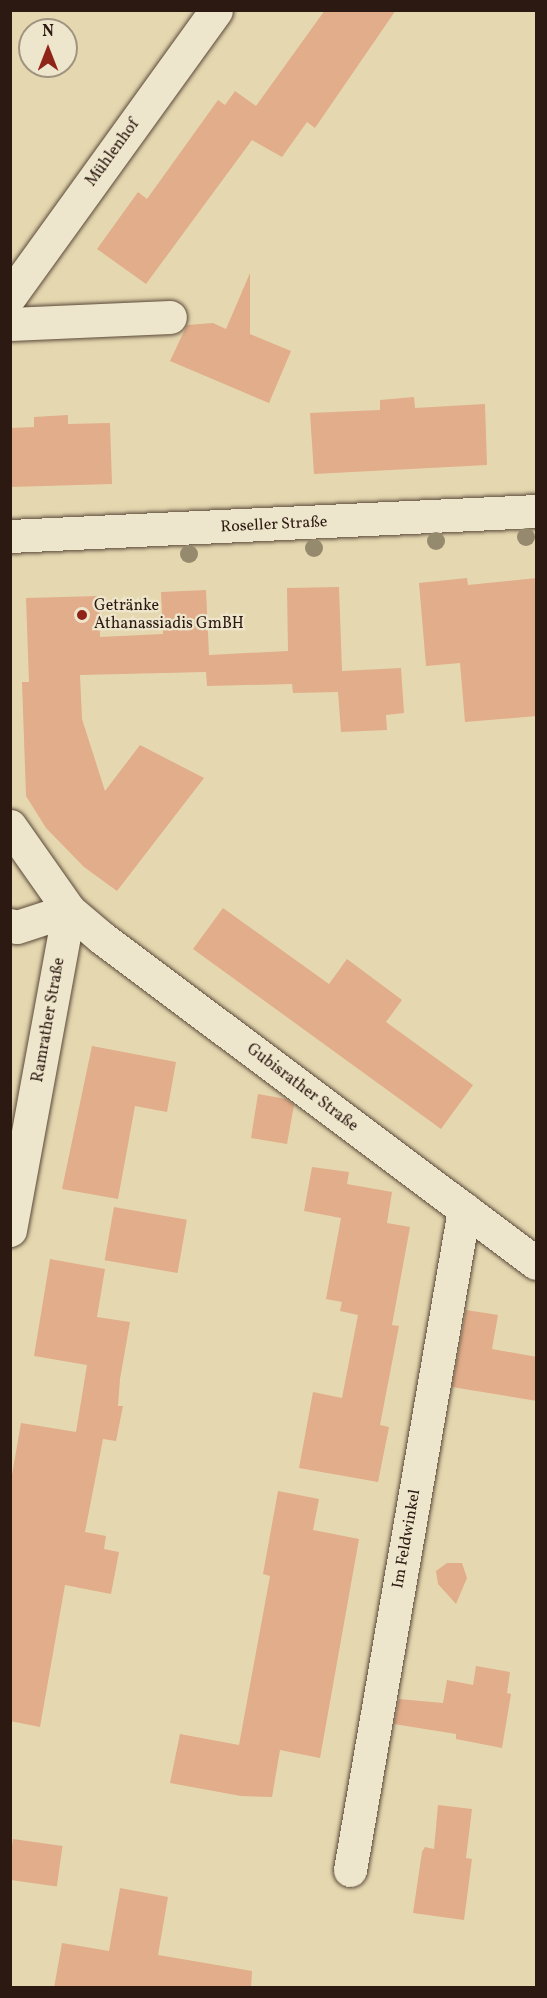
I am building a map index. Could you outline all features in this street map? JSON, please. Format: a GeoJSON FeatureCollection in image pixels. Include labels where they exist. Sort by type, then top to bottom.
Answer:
{"type":"FeatureCollection","features":[{"type":"Feature","properties":{"kind":"street","name":"Mühlenhof"},"geometry":{"type":"LineString","coordinates":[[10,296],[216,10]]}},
{"type":"Feature","properties":{"kind":"street"},"geometry":{"type":"LineString","coordinates":[[10,324],[170,317]]}},
{"type":"Feature","properties":{"kind":"street","name":"Roseller Straße"},"geometry":{"type":"LineString","coordinates":[[10,536],[537,511]]}},
{"type":"Feature","properties":{"kind":"street"},"geometry":{"type":"LineString","coordinates":[[10,826],[69,909],[17,927],[10,925]]}},
{"type":"Feature","properties":{"kind":"street","name":"Gubisrather Straße"},"geometry":{"type":"LineString","coordinates":[[69,909],[111,945],[537,1263]]}},
{"type":"Feature","properties":{"kind":"street","name":"Ramrather Straße"},"geometry":{"type":"LineString","coordinates":[[10,1230],[69,909]]}},
{"type":"Feature","properties":{"kind":"street","name":"Im Feldwinkel"},"geometry":{"type":"LineString","coordinates":[[350,1870],[464,1209]]}},
{"type":"Feature","properties":{"kind":"building"},"geometry":{"type":"Polygon","coordinates":[[[325,10],[396,10],[315,128],[307,122],[282,157],[252,140],[146,284],[97,249],[138,192],[147,199],[218,100],[225,105],[235,91],[256,106],[325,10]]]}},
{"type":"Feature","properties":{"kind":"building"},"geometry":{"type":"Polygon","coordinates":[[[250,273],[250,334],[291,351],[269,403],[170,361],[187,325],[213,323],[226,329],[250,273]]]}},
{"type":"Feature","properties":{"kind":"building"},"geometry":{"type":"Polygon","coordinates":[[[414,397],[415,408],[485,404],[487,465],[314,474],[310,413],[380,410],[380,400],[414,397]]]}},
{"type":"Feature","properties":{"kind":"building"},"geometry":{"type":"Polygon","coordinates":[[[68,415],[68,424],[110,423],[112,484],[10,487],[10,428],[34,427],[34,417],[68,415]]]}},
{"type":"Feature","properties":{"kind":"building"},"geometry":{"type":"Polygon","coordinates":[[[467,578],[468,585],[537,578],[537,716],[465,722],[460,663],[426,666],[419,583],[467,578]]]}},
{"type":"Feature","properties":{"kind":"building"},"geometry":{"type":"Polygon","coordinates":[[[339,587],[342,671],[401,668],[404,713],[386,715],[387,730],[341,732],[338,692],[293,693],[292,684],[207,686],[206,672],[80,675],[82,719],[105,791],[140,745],[204,778],[117,891],[84,867],[46,828],[26,796],[22,682],[29,682],[26,598],[99,596],[100,637],[163,634],[161,592],[206,590],[209,655],[288,651],[287,588],[339,587]]]}},
{"type":"Feature","properties":{"kind":"building"},"geometry":{"type":"Polygon","coordinates":[[[223,908],[329,984],[347,959],[402,1000],[386,1022],[473,1085],[441,1129],[193,949],[223,908]]]}},
{"type":"Feature","properties":{"kind":"building"},"geometry":{"type":"Polygon","coordinates":[[[92,1046],[176,1062],[167,1112],[135,1106],[118,1199],[62,1189],[92,1046]]]}},
{"type":"Feature","properties":{"kind":"building"},"geometry":{"type":"Polygon","coordinates":[[[258,1094],[286,1099],[294,1105],[287,1144],[251,1138],[258,1094]]]}},
{"type":"Feature","properties":{"kind":"building"},"geometry":{"type":"Polygon","coordinates":[[[312,1167],[349,1172],[347,1184],[392,1192],[387,1223],[410,1227],[392,1325],[399,1326],[380,1425],[389,1427],[378,1482],[299,1468],[313,1392],[342,1398],[358,1315],[340,1311],[342,1302],[326,1299],[341,1218],[304,1211],[312,1167]]]}},
{"type":"Feature","properties":{"kind":"building"},"geometry":{"type":"Polygon","coordinates":[[[114,1207],[187,1220],[177,1273],[105,1260],[114,1207]]]}},
{"type":"Feature","properties":{"kind":"building"},"geometry":{"type":"Polygon","coordinates":[[[50,1259],[105,1269],[97,1317],[130,1322],[120,1379],[118,1406],[123,1406],[116,1441],[103,1439],[85,1532],[106,1536],[104,1549],[119,1552],[111,1594],[65,1585],[40,1727],[10,1721],[10,1486],[21,1423],[76,1432],[87,1365],[34,1356],[50,1259]]]}},
{"type":"Feature","properties":{"kind":"building"},"geometry":{"type":"Polygon","coordinates":[[[466,1310],[498,1315],[492,1349],[537,1357],[537,1401],[452,1387],[466,1310]]]}},
{"type":"Feature","properties":{"kind":"building"},"geometry":{"type":"Polygon","coordinates":[[[278,1491],[319,1499],[313,1530],[359,1539],[320,1758],[280,1750],[272,1797],[241,1796],[170,1783],[180,1734],[239,1745],[270,1576],[263,1574],[278,1491]]]}},
{"type":"Feature","properties":{"kind":"building"},"geometry":{"type":"Polygon","coordinates":[[[447,1563],[462,1563],[467,1578],[456,1604],[438,1584],[436,1571],[447,1563]]]}},
{"type":"Feature","properties":{"kind":"building"},"geometry":{"type":"Polygon","coordinates":[[[476,1666],[510,1672],[507,1693],[511,1694],[502,1748],[456,1739],[456,1734],[394,1724],[399,1699],[443,1703],[447,1680],[473,1685],[476,1666]]]}},
{"type":"Feature","properties":{"kind":"building"},"geometry":{"type":"Polygon","coordinates":[[[438,1805],[472,1809],[466,1858],[472,1859],[464,1920],[413,1913],[422,1852],[425,1847],[434,1849],[438,1805]]]}},
{"type":"Feature","properties":{"kind":"building"},"geometry":{"type":"Polygon","coordinates":[[[13,1839],[63,1846],[57,1887],[10,1880],[13,1839]]]}},
{"type":"Feature","properties":{"kind":"building"},"geometry":{"type":"Polygon","coordinates":[[[120,1888],[168,1897],[158,1955],[252,1971],[251,1988],[54,1988],[62,1943],[109,1951],[120,1888]]]}},
{"type":"Feature","properties":{"kind":"place","name":"Getränke Athanassiadis GmBH"},"geometry":{"type":"Point","coordinates":[82,615]}}]}
